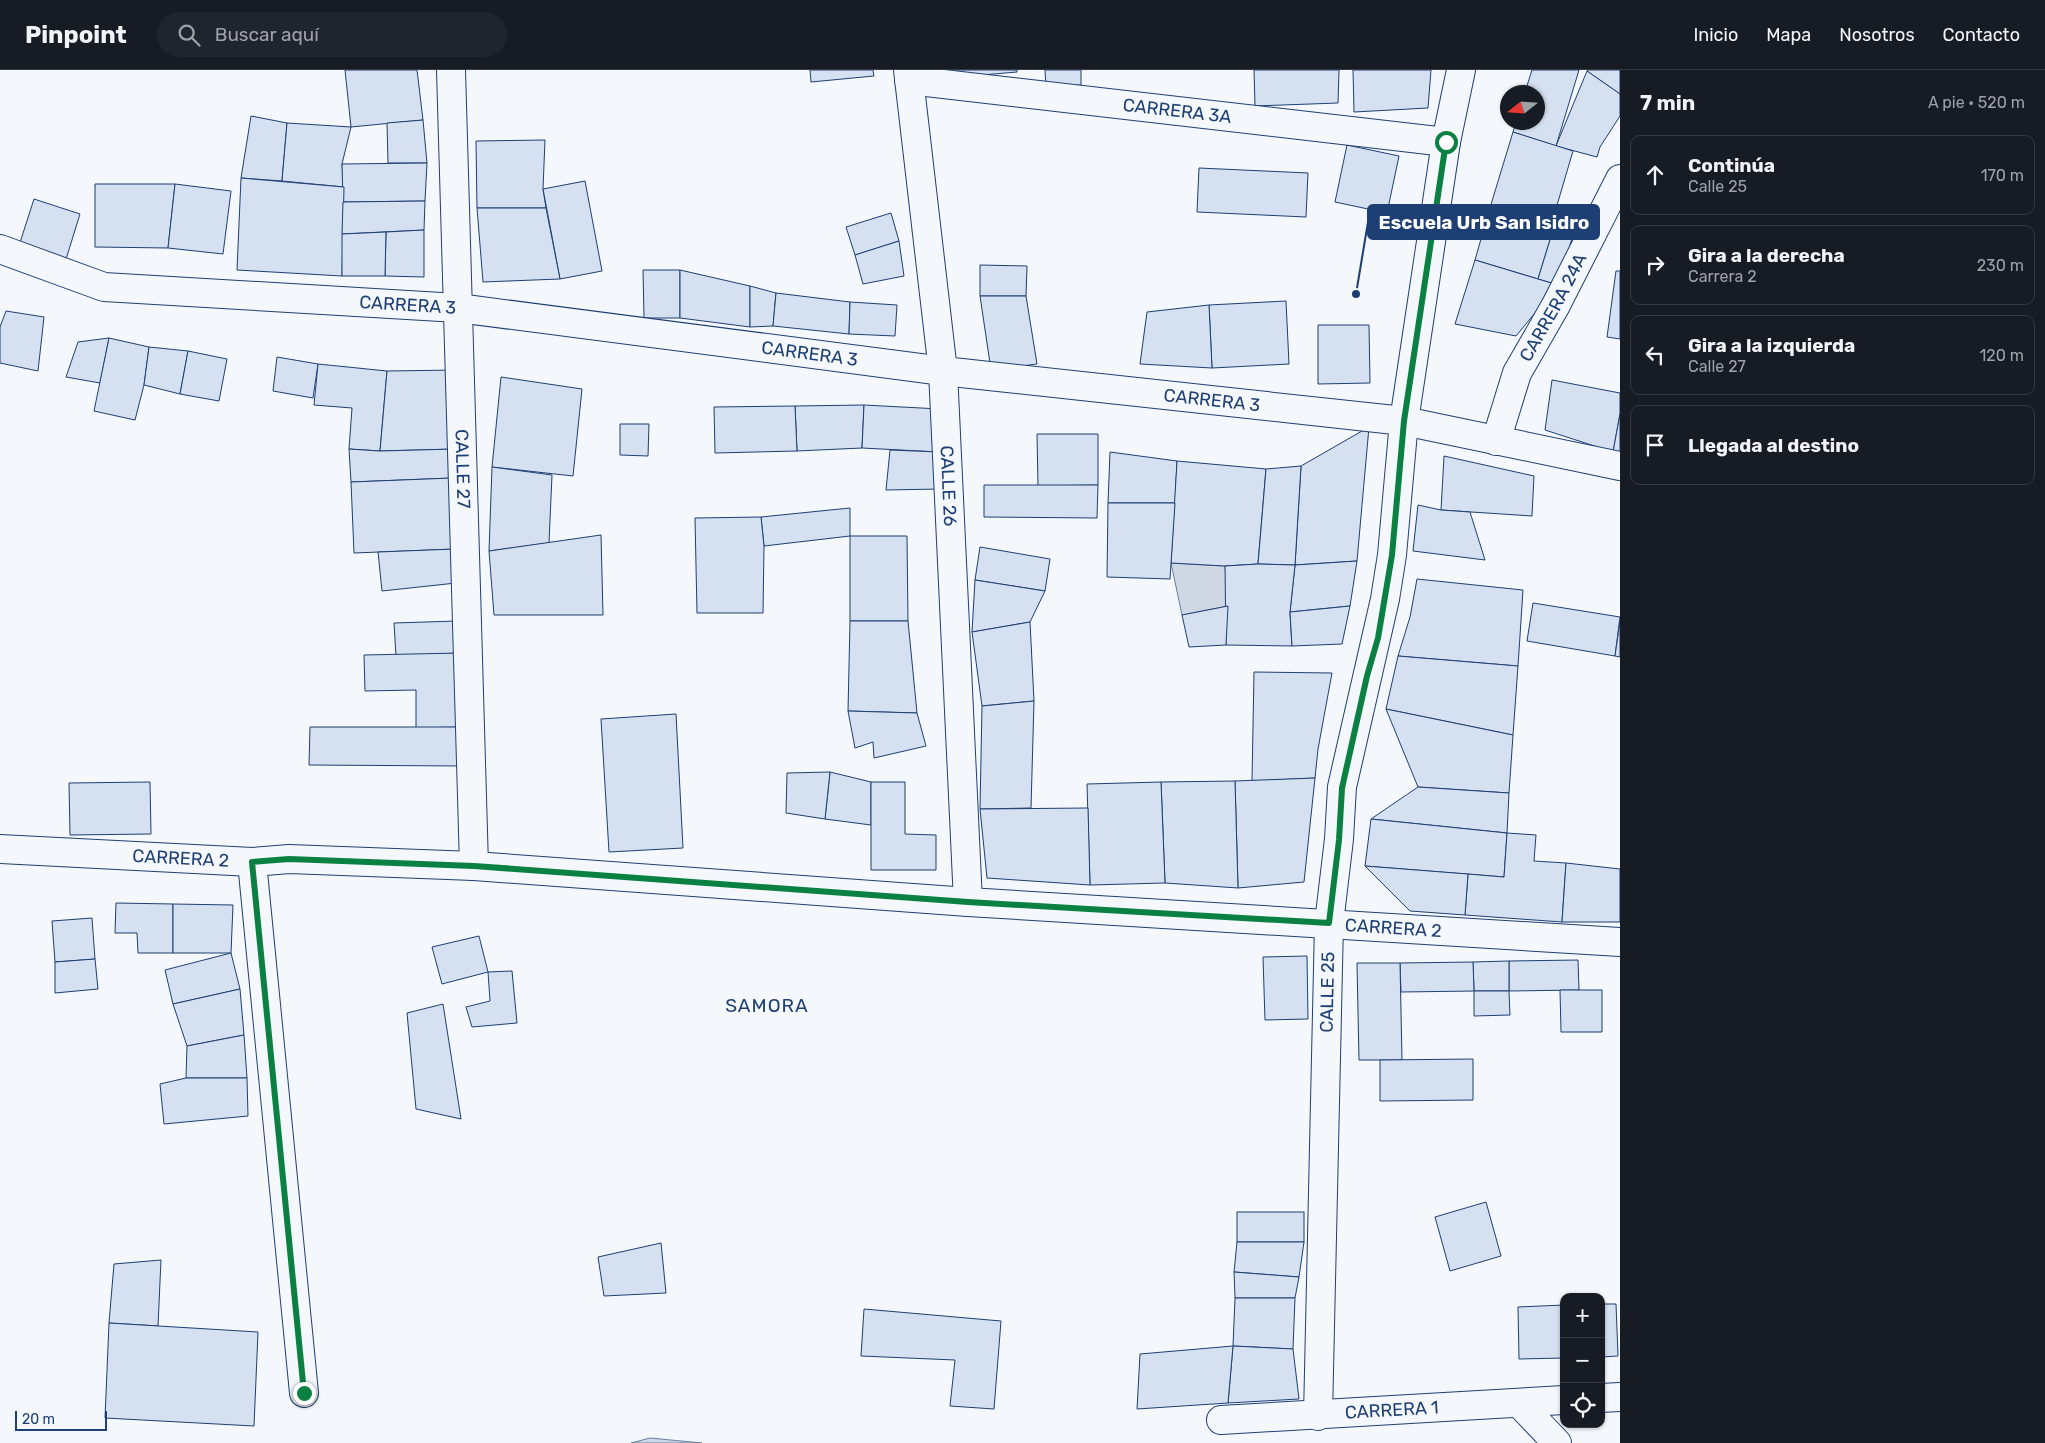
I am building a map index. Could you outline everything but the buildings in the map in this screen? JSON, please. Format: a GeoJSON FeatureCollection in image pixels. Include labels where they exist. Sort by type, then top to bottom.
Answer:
{"type":"FeatureCollection","features":[{"type":"Feature","properties":{"kind":"street","name":"CALLE 27"},"geometry":{"type":"LineString","coordinates":[[451,70],[474,866]]}},
{"type":"Feature","properties":{"kind":"street","name":"CALLE 25"},"geometry":{"type":"LineString","coordinates":[[1318,1416],[1329,923],[1339,840],[1342,788],[1367,676],[1378,638],[1392,555],[1404,421],[1446,142],[1461,70]]}},
{"type":"Feature","properties":{"kind":"street","name":"CARRERA 3A"},"geometry":{"type":"LineString","coordinates":[[909,75],[1446,142]]}},
{"type":"Feature","properties":{"kind":"street","name":"CALLE 26"},"geometry":{"type":"LineString","coordinates":[[909,75],[943,371],[968,902]]}},
{"type":"Feature","properties":{"kind":"street","name":"CARRERA 24A"},"geometry":{"type":"LineString","coordinates":[[1496,441],[1517,373],[1556,306],[1620,179]]}},
{"type":"Feature","properties":{"kind":"street","name":"CARRERA 3"},"geometry":{"type":"LineString","coordinates":[[0,249],[104,287],[458,308],[943,371],[1404,421],[1620,466]]}},
{"type":"Feature","properties":{"kind":"street","name":"CARRERA 2"},"geometry":{"type":"LineString","coordinates":[[0,849],[252,862],[289,859],[474,866],[968,902],[1620,942]]}},
{"type":"Feature","properties":{"kind":"street"},"geometry":{"type":"LineString","coordinates":[[252,862],[304,1393]]}},
{"type":"Feature","properties":{"kind":"street"},"geometry":{"type":"LineString","coordinates":[[1605,1398],[1620,1397]]}},
{"type":"Feature","properties":{"kind":"street","name":"CARRERA 1"},"geometry":{"type":"LineString","coordinates":[[1221,1420],[1318,1416],[1560,1400]]}},
{"type":"Feature","properties":{"kind":"street"},"geometry":{"type":"LineString","coordinates":[[1519,1403],[1557,1443]]}},
{"type":"Feature","properties":{"kind":"shaded area"},"geometry":{"type":"Polygon","coordinates":[[[1171,563],[1225,566],[1228,606],[1182,615],[1171,563]]]}},
{"type":"Feature","properties":{"kind":"shaded area"},"geometry":{"type":"Polygon","coordinates":[[[650,1438],[702,1443],[631,1443],[650,1438]]]}},
{"type":"Feature","properties":{"kind":"place","name":"Escuela Urb San Isidro"},"geometry":{"type":"Point","coordinates":[1356,294]}},
{"type":"Feature","properties":{"kind":"district","name":"SAMORA"},"geometry":{"type":"Point","coordinates":[767,1005]}},
{"type":"Feature","properties":{"kind":"route"},"geometry":{"type":"LineString","coordinates":[[304,1393],[252,862],[289,859],[474,866],[968,902],[1329,923],[1339,840],[1342,788],[1386,600],[1397,509],[1404,421],[1446,142]]}}]}
